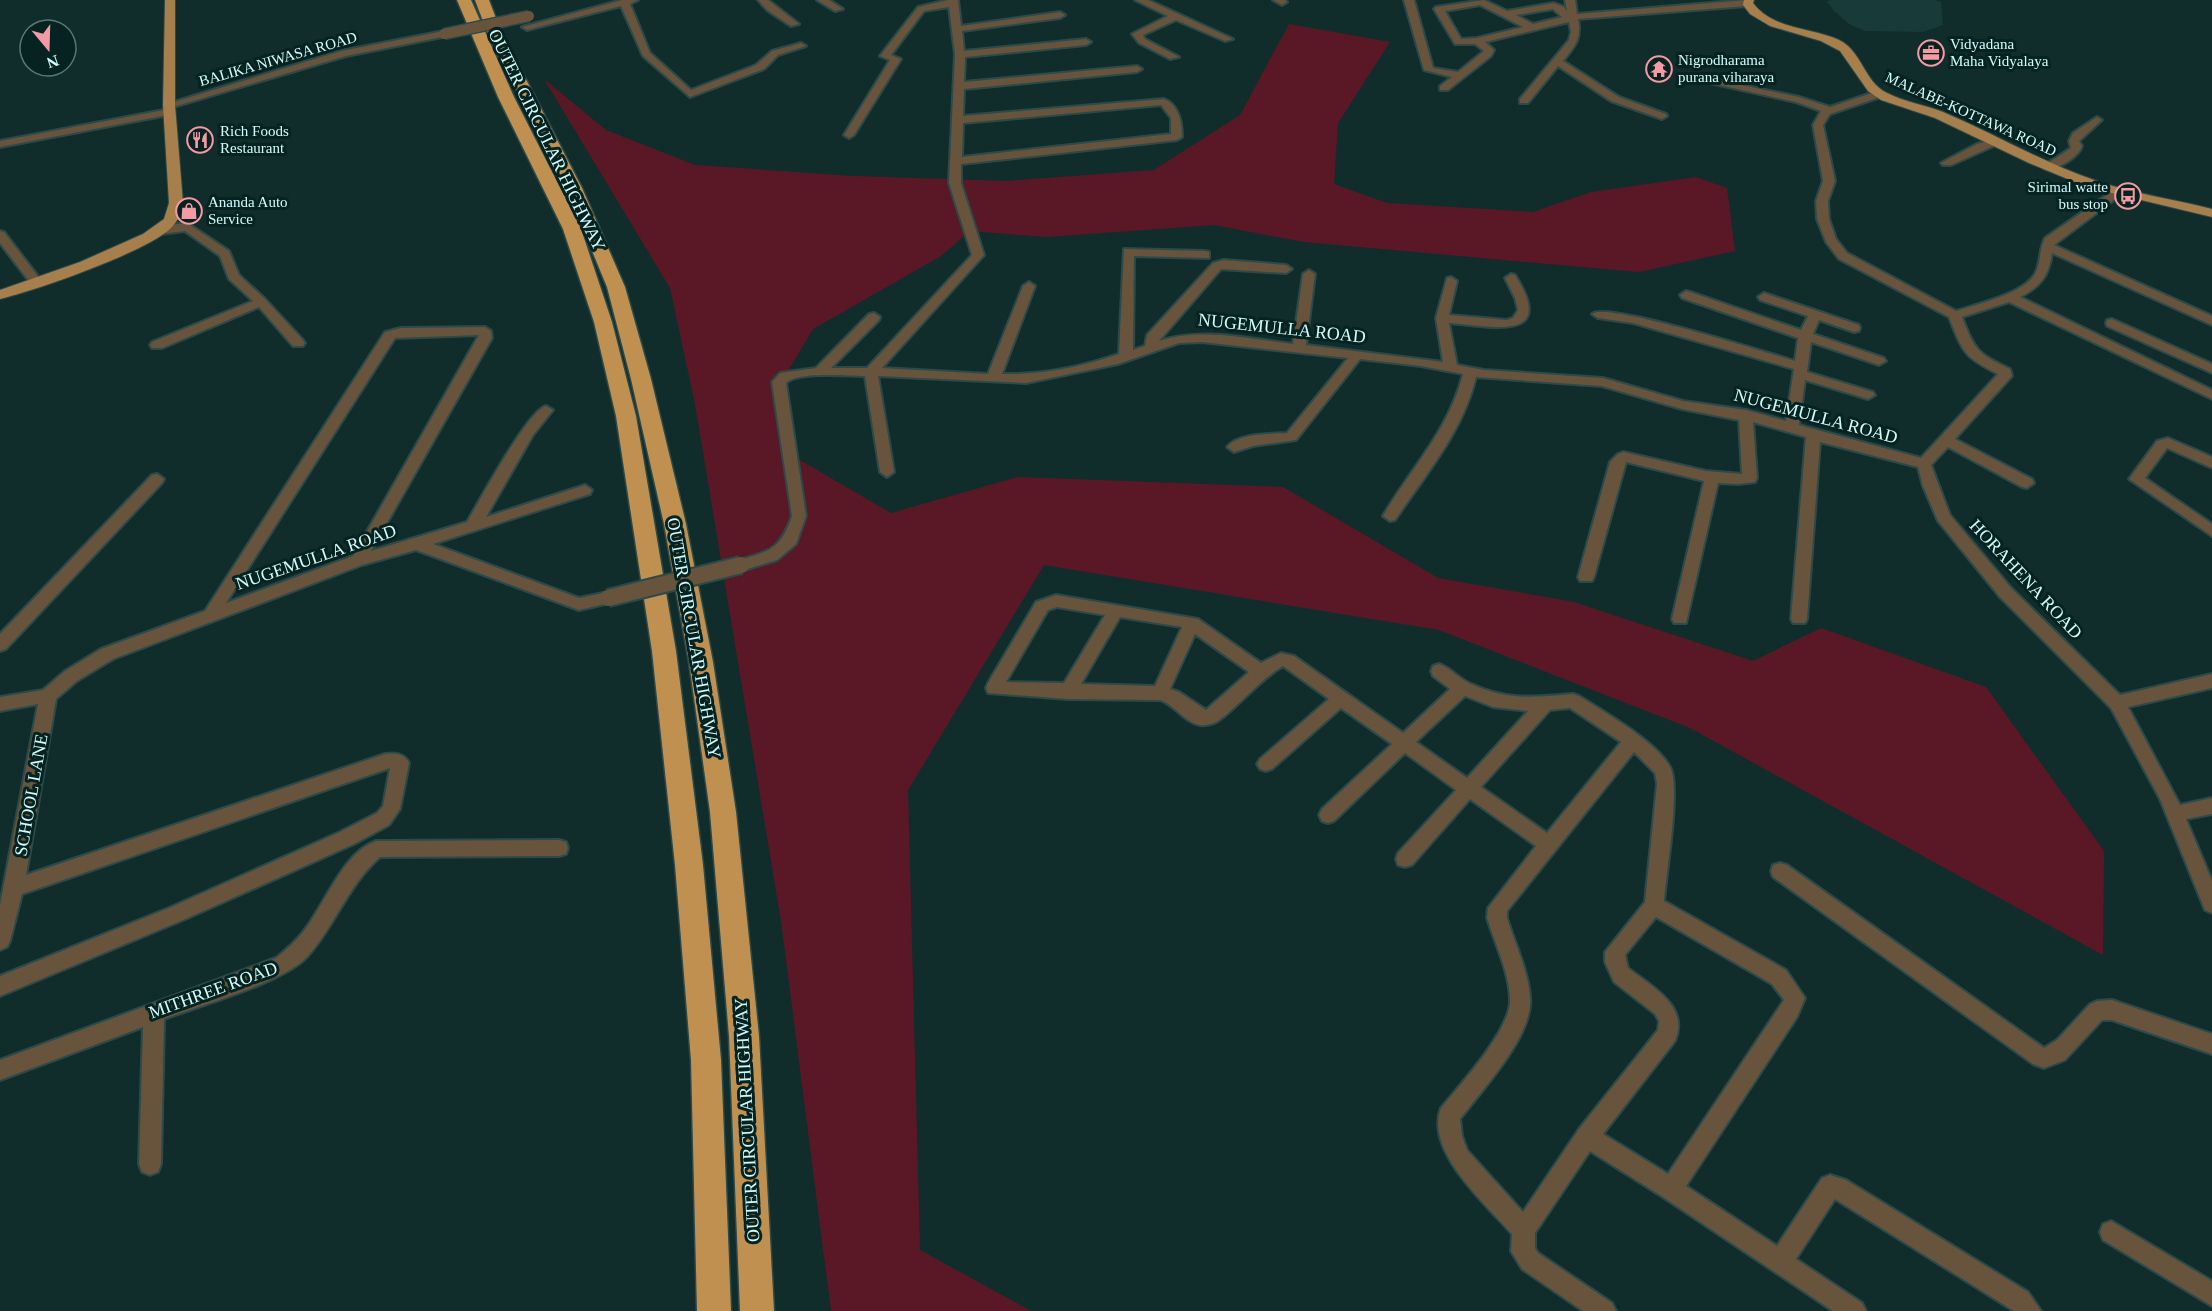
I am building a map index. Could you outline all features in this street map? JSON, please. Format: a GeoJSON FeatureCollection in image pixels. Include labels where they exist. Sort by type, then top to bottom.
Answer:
{"type":"FeatureCollection","features":[{"type":"Feature","properties":{"kind":"highway","name":"OUTER CIRCULAR HIGHWAY"},"geometry":{"type":"LineString","coordinates":[[464,0],[506,97],[572,230],[603,322],[626,416],[664,651],[689,865],[706,1060],[714,1311]]}},
{"type":"Feature","properties":{"kind":"highway","name":"OUTER CIRCULAR HIGHWAY"},"geometry":{"type":"LineString","coordinates":[[482,0],[493,29],[574,188],[616,287],[641,379],[675,524],[701,662],[723,812],[744,1036],[756,1311]]}},
{"type":"Feature","properties":{"kind":"main road"},"geometry":{"type":"LineString","coordinates":[[0,294],[102,259],[159,230],[175,213],[169,109],[170,0]]}},
{"type":"Feature","properties":{"kind":"main road","name":"MALABE-KOTTAWA ROAD"},"geometry":{"type":"LineString","coordinates":[[1748,1],[1750,9],[1771,23],[1823,38],[1846,49],[1860,67],[1868,84],[1879,94],[1938,115],[2049,167],[2118,192],[2212,213]]}},
{"type":"Feature","properties":{"kind":"street","name":"BALIKA NIWASA ROAD"},"geometry":{"type":"LineString","coordinates":[[0,144],[169,109],[344,53],[608,0]]}},
{"type":"Feature","properties":{"kind":"street"},"geometry":{"type":"LineString","coordinates":[[763,0],[770,8],[794,24]]}},
{"type":"Feature","properties":{"kind":"street"},"geometry":{"type":"LineString","coordinates":[[822,0],[838,9]]}},
{"type":"Feature","properties":{"kind":"street"},"geometry":{"type":"LineString","coordinates":[[1140,0],[1228,39]]}},
{"type":"Feature","properties":{"kind":"street"},"geometry":{"type":"LineString","coordinates":[[1409,0],[1429,70],[1461,76]]}},
{"type":"Feature","properties":{"kind":"street"},"geometry":{"type":"LineString","coordinates":[[1524,101],[1574,41],[1576,32],[1571,18],[1570,0]]}},
{"type":"Feature","properties":{"kind":"street"},"geometry":{"type":"LineString","coordinates":[[527,27],[629,1],[646,54],[690,94],[760,67],[775,54],[801,46]]}},
{"type":"Feature","properties":{"kind":"street"},"geometry":{"type":"LineString","coordinates":[[849,135],[896,59],[885,56],[921,9],[954,1],[960,54],[955,183],[978,255],[871,372],[887,472]]}},
{"type":"Feature","properties":{"kind":"street"},"geometry":{"type":"LineString","coordinates":[[1534,28],[1479,1],[1439,9],[1458,42],[1478,41],[1534,28],[1571,18],[1748,1]]}},
{"type":"Feature","properties":{"kind":"street"},"geometry":{"type":"LineString","coordinates":[[1508,15],[1554,6],[1571,18]]}},
{"type":"Feature","properties":{"kind":"street"},"geometry":{"type":"LineString","coordinates":[[958,29],[1060,15]]}},
{"type":"Feature","properties":{"kind":"street"},"geometry":{"type":"LineString","coordinates":[[1174,57],[1142,40],[1137,34],[1176,16]]}},
{"type":"Feature","properties":{"kind":"street"},"geometry":{"type":"LineString","coordinates":[[1444,88],[1488,54],[1489,50],[1478,41]]}},
{"type":"Feature","properties":{"kind":"street"},"geometry":{"type":"LineString","coordinates":[[960,54],[1086,42]]}},
{"type":"Feature","properties":{"kind":"street"},"geometry":{"type":"LineString","coordinates":[[1557,61],[1615,99],[1662,116]]}},
{"type":"Feature","properties":{"kind":"street"},"geometry":{"type":"LineString","coordinates":[[959,86],[1137,69]]}},
{"type":"Feature","properties":{"kind":"street"},"geometry":{"type":"LineString","coordinates":[[1692,76],[1799,100],[1831,111]]}},
{"type":"Feature","properties":{"kind":"street"},"geometry":{"type":"LineString","coordinates":[[1879,94],[1826,112],[1818,125],[1829,181],[1822,201],[1823,219],[1830,239],[1843,256],[1954,315],[1968,350],[1978,359],[2005,372],[2005,376],[1924,464]]}},
{"type":"Feature","properties":{"kind":"street"},"geometry":{"type":"LineString","coordinates":[[956,120],[1164,102],[1176,118],[1177,137],[956,161]]}},
{"type":"Feature","properties":{"kind":"street"},"geometry":{"type":"LineString","coordinates":[[2049,167],[2076,150],[2077,146],[2074,141],[2077,135],[2097,120]]}},
{"type":"Feature","properties":{"kind":"street"},"geometry":{"type":"LineString","coordinates":[[1947,163],[1994,142]]}},
{"type":"Feature","properties":{"kind":"street"},"geometry":{"type":"LineString","coordinates":[[1954,315],[2009,297],[2031,286],[2041,275],[2049,241],[2118,192]]}},
{"type":"Feature","properties":{"kind":"street"},"geometry":{"type":"LineString","coordinates":[[159,230],[187,227],[225,254],[232,276],[261,302],[298,343]]}},
{"type":"Feature","properties":{"kind":"street"},"geometry":{"type":"LineString","coordinates":[[0,235],[36,282]]}},
{"type":"Feature","properties":{"kind":"street"},"geometry":{"type":"LineString","coordinates":[[2047,246],[2212,321]]}},
{"type":"Feature","properties":{"kind":"street"},"geometry":{"type":"LineString","coordinates":[[1126,357],[1128,252],[1205,255]]}},
{"type":"Feature","properties":{"kind":"street"},"geometry":{"type":"LineString","coordinates":[[1152,347],[1152,338],[1217,266],[1224,264],[1286,269]]}},
{"type":"Feature","properties":{"kind":"street"},"geometry":{"type":"LineString","coordinates":[[1299,349],[1309,274]]}},
{"type":"Feature","properties":{"kind":"street"},"geometry":{"type":"LineString","coordinates":[[1442,318],[1509,324],[1519,321],[1524,314],[1524,305],[1511,278]]}},
{"type":"Feature","properties":{"kind":"street"},"geometry":{"type":"LineString","coordinates":[[1451,281],[1442,318],[1451,368]]}},
{"type":"Feature","properties":{"kind":"street"},"geometry":{"type":"LineString","coordinates":[[993,379],[1029,286]]}},
{"type":"Feature","properties":{"kind":"street"},"geometry":{"type":"LineString","coordinates":[[1686,295],[1879,361]]}},
{"type":"Feature","properties":{"kind":"street"},"geometry":{"type":"LineString","coordinates":[[1764,297],[1854,328]]}},
{"type":"Feature","properties":{"kind":"street"},"geometry":{"type":"LineString","coordinates":[[2009,297],[2212,395]]}},
{"type":"Feature","properties":{"kind":"street"},"geometry":{"type":"LineString","coordinates":[[157,345],[261,302]]}},
{"type":"Feature","properties":{"kind":"street"},"geometry":{"type":"LineString","coordinates":[[1598,314],[1634,319],[1801,370],[1868,395]]}},
{"type":"Feature","properties":{"kind":"street"},"geometry":{"type":"LineString","coordinates":[[1792,428],[1805,336],[1815,315]]}},
{"type":"Feature","properties":{"kind":"street"},"geometry":{"type":"LineString","coordinates":[[819,372],[874,317]]}},
{"type":"Feature","properties":{"kind":"street"},"geometry":{"type":"LineString","coordinates":[[2112,323],[2212,369]]}},
{"type":"Feature","properties":{"kind":"street"},"geometry":{"type":"LineString","coordinates":[[211,614],[390,335],[401,332],[485,331],[485,338],[358,560]]}},
{"type":"Feature","properties":{"kind":"street","name":"NUGEMULLA ROAD"},"geometry":{"type":"LineString","coordinates":[[48,696],[71,676],[107,654],[358,560],[417,544],[579,604],[772,556],[791,540],[799,516],[779,382],[785,375],[819,372],[871,372],[1026,379],[1062,374],[1126,357],[1178,339],[1202,338],[1357,355],[1470,372],[1604,382],[1682,405],[1746,415],[1924,464]]}},
{"type":"Feature","properties":{"kind":"street"},"geometry":{"type":"LineString","coordinates":[[1234,447],[1251,441],[1291,437],[1357,355]]}},
{"type":"Feature","properties":{"kind":"street"},"geometry":{"type":"LineString","coordinates":[[1390,516],[1454,419],[1467,391],[1470,372]]}},
{"type":"Feature","properties":{"kind":"street"},"geometry":{"type":"LineString","coordinates":[[473,525],[528,432],[546,410]]}},
{"type":"Feature","properties":{"kind":"street"},"geometry":{"type":"LineString","coordinates":[[1586,577],[1617,462],[1623,457],[1712,476],[1743,480],[1750,478],[1746,415]]}},
{"type":"Feature","properties":{"kind":"street"},"geometry":{"type":"LineString","coordinates":[[1798,619],[1813,435]]}},
{"type":"Feature","properties":{"kind":"street"},"geometry":{"type":"LineString","coordinates":[[1946,440],[2027,483]]}},
{"type":"Feature","properties":{"kind":"street"},"geometry":{"type":"LineString","coordinates":[[2212,463],[2168,443],[2162,444],[2136,479],[2212,531]]}},
{"type":"Feature","properties":{"kind":"street","name":"HORAHENA ROAD"},"geometry":{"type":"LineString","coordinates":[[1924,464],[1943,517],[2006,593],[2117,703],[2168,797],[2212,904]]}},
{"type":"Feature","properties":{"kind":"street"},"geometry":{"type":"LineString","coordinates":[[1680,619],[1712,476]]}},
{"type":"Feature","properties":{"kind":"street"},"geometry":{"type":"LineString","coordinates":[[0,645],[157,479]]}},
{"type":"Feature","properties":{"kind":"street"},"geometry":{"type":"LineString","coordinates":[[417,544],[585,490]]}},
{"type":"Feature","properties":{"kind":"street"},"geometry":{"type":"LineString","coordinates":[[1261,671],[1192,624],[1056,601],[1042,606],[994,688],[1160,693],[1173,697],[1200,718],[1210,717],[1261,671],[1281,659],[1288,661],[1549,845]]}},
{"type":"Feature","properties":{"kind":"street"},"geometry":{"type":"LineString","coordinates":[[1068,692],[1116,610]]}},
{"type":"Feature","properties":{"kind":"street"},"geometry":{"type":"LineString","coordinates":[[1160,693],[1192,624]]}},
{"type":"Feature","properties":{"kind":"street"},"geometry":{"type":"LineString","coordinates":[[1439,671],[1462,688],[1493,700],[1521,705],[1573,702],[1633,741],[1663,770],[1666,784],[1654,905],[1615,952],[1615,962],[1621,975],[1662,1007],[1669,1020],[1668,1034],[1587,1137],[1524,1230],[1523,1251],[1530,1261],[1604,1311]]}},
{"type":"Feature","properties":{"kind":"street"},"geometry":{"type":"LineString","coordinates":[[2117,703],[2212,681]]}},
{"type":"Feature","properties":{"kind":"street"},"geometry":{"type":"LineString","coordinates":[[1328,815],[1462,688]]}},
{"type":"Feature","properties":{"kind":"street"},"geometry":{"type":"LineString","coordinates":[[0,704],[48,696]]}},
{"type":"Feature","properties":{"kind":"street","name":"SCHOOL LANE"},"geometry":{"type":"LineString","coordinates":[[0,941],[48,696]]}},
{"type":"Feature","properties":{"kind":"street"},"geometry":{"type":"LineString","coordinates":[[1266,764],[1341,698]]}},
{"type":"Feature","properties":{"kind":"street"},"geometry":{"type":"LineString","coordinates":[[1405,859],[1544,705]]}},
{"type":"Feature","properties":{"kind":"street"},"geometry":{"type":"LineString","coordinates":[[1524,1230],[1459,1157],[1451,1136],[1449,1116],[1513,1028],[1521,1006],[1517,980],[1497,918],[1498,908],[1633,741]]}},
{"type":"Feature","properties":{"kind":"street"},"geometry":{"type":"LineString","coordinates":[[0,986],[176,914],[347,838],[383,819],[391,809],[400,763],[394,760],[385,761],[8,900]]}},
{"type":"Feature","properties":{"kind":"street"},"geometry":{"type":"LineString","coordinates":[[2174,814],[2212,806]]}},
{"type":"Feature","properties":{"kind":"street","name":"MITHREE ROAD"},"geometry":{"type":"LineString","coordinates":[[0,1070],[283,965],[298,955],[310,942],[358,863],[376,849],[559,848]]}},
{"type":"Feature","properties":{"kind":"street"},"geometry":{"type":"LineString","coordinates":[[1780,871],[2031,1052],[2044,1058],[2053,1057],[2061,1052],[2097,1011],[2112,1010],[2212,1044]]}},
{"type":"Feature","properties":{"kind":"street"},"geometry":{"type":"LineString","coordinates":[[1654,905],[1779,977],[1795,998],[1790,1010],[1671,1189]]}},
{"type":"Feature","properties":{"kind":"street"},"geometry":{"type":"LineString","coordinates":[[150,1164],[154,1012]]}},
{"type":"Feature","properties":{"kind":"street"},"geometry":{"type":"LineString","coordinates":[[1587,1137],[1671,1189],[1854,1311]]}},
{"type":"Feature","properties":{"kind":"street"},"geometry":{"type":"LineString","coordinates":[[1780,1262],[1830,1186],[1846,1191],[1992,1282],[2020,1300],[2029,1311]]}},
{"type":"Feature","properties":{"kind":"street"},"geometry":{"type":"LineString","coordinates":[[2111,1232],[2212,1294]]}},
{"type":"Feature","properties":{"kind":"shaded area"},"geometry":{"type":"Polygon","coordinates":[[[1830,0],[1935,0],[1941,2],[1943,25],[1923,32],[1865,31],[1849,24],[1835,12],[1827,2],[1830,0]]]}},
{"type":"Feature","properties":{"kind":"shaded area"},"geometry":{"type":"Polygon","coordinates":[[[1289,24],[1390,42],[1338,123],[1334,184],[1387,203],[1533,212],[1591,192],[1696,177],[1727,188],[1735,251],[1639,272],[1304,242],[1214,225],[1046,237],[970,231],[941,256],[813,329],[785,376],[786,452],[891,513],[1018,477],[1283,487],[1438,578],[1574,602],[1753,661],[1821,628],[1986,687],[2104,851],[2103,955],[1690,728],[1439,630],[1044,565],[908,790],[920,1250],[1031,1311],[831,1311],[781,921],[695,404],[670,288],[544,79],[606,130],[695,165],[853,176],[1006,181],[1154,170],[1240,115],[1289,24]]]}},
{"type":"Feature","properties":{"kind":"place","name":"Vidyadana Maha Vidyalaya"},"geometry":{"type":"Point","coordinates":[1931,53]}},
{"type":"Feature","properties":{"kind":"place","name":"Nigrodharama purana viharaya"},"geometry":{"type":"Point","coordinates":[1659,69]}},
{"type":"Feature","properties":{"kind":"place","name":"Rich Foods Restaurant"},"geometry":{"type":"Point","coordinates":[200,140]}},
{"type":"Feature","properties":{"kind":"place","name":"Sirimal watte bus stop"},"geometry":{"type":"Point","coordinates":[2128,196]}},
{"type":"Feature","properties":{"kind":"place","name":"Ananda Auto Service"},"geometry":{"type":"Point","coordinates":[189,211]}}]}
